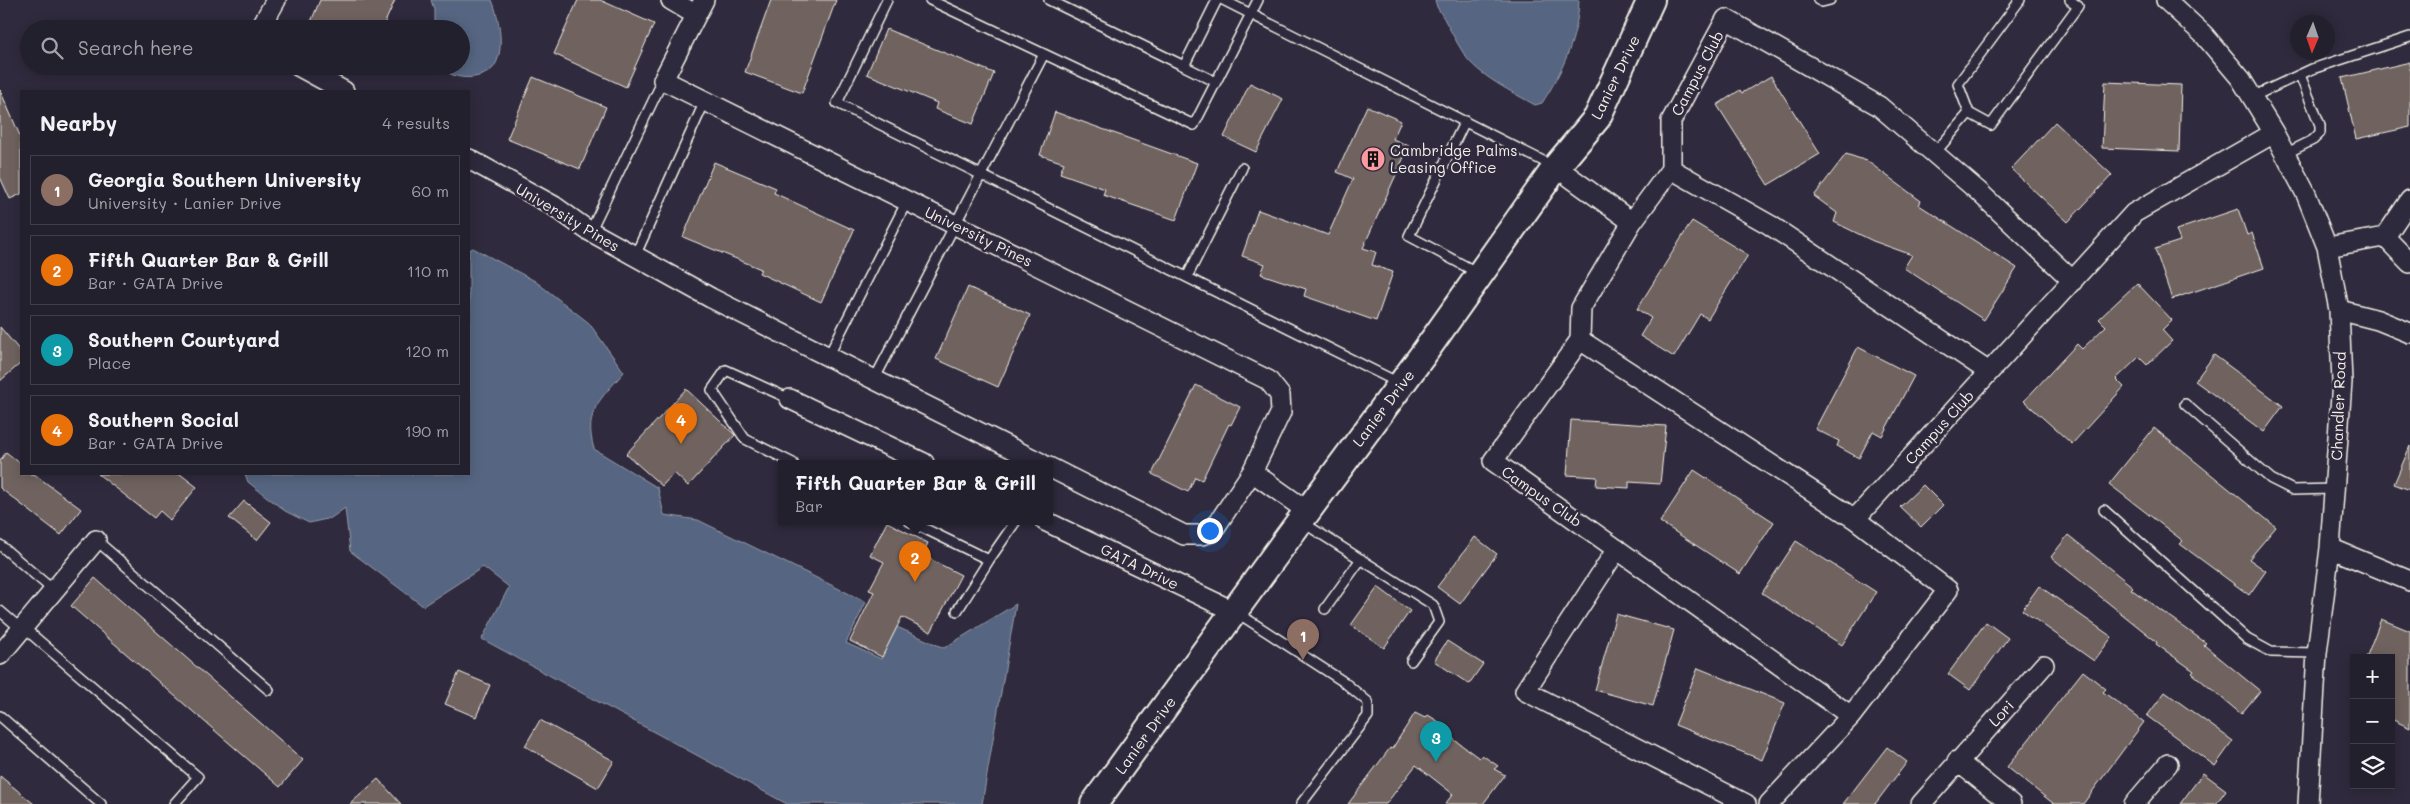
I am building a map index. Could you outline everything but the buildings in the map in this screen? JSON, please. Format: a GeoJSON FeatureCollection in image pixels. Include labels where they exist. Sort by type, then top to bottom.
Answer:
{"type":"FeatureCollection","features":[{"type":"Feature","properties":{"kind":"street"},"geometry":{"type":"LineString","coordinates":[[265,20],[276,0]]}},
{"type":"Feature","properties":{"kind":"street"},"geometry":{"type":"LineString","coordinates":[[663,80],[700,7],[671,0]]}},
{"type":"Feature","properties":{"kind":"street","name":"Lanier Drive"},"geometry":{"type":"LineString","coordinates":[[1094,804],[1303,516],[1402,384],[1556,167],[1597,118],[1651,0]]}},
{"type":"Feature","properties":{"kind":"street","name":"Chandler Road"},"geometry":{"type":"LineString","coordinates":[[2166,0],[2204,35],[2241,79],[2274,133],[2306,194],[2327,247],[2339,310],[2342,382],[2330,548],[2317,653],[2308,804]]}},
{"type":"Feature","properties":{"kind":"street","name":"Campus Club"},"geometry":{"type":"LineString","coordinates":[[1671,169],[1671,121],[1726,19],[1879,106],[1978,191],[2073,281]]}},
{"type":"Feature","properties":{"kind":"street"},"geometry":{"type":"LineString","coordinates":[[315,75],[342,90]]}},
{"type":"Feature","properties":{"kind":"street","name":"University Pines"},"geometry":{"type":"LineString","coordinates":[[663,80],[1268,380],[1280,394],[1281,412],[1252,472],[1212,532],[1202,535],[1184,535],[1053,469]]}},
{"type":"Feature","properties":{"kind":"street","name":"Campus Club"},"geometry":{"type":"LineString","coordinates":[[1855,519],[2134,213],[2274,133]]}},
{"type":"Feature","properties":{"kind":"street","name":"University Pines"},"geometry":{"type":"LineString","coordinates":[[470,161],[554,206],[590,232],[711,298],[1035,460]]}},
{"type":"Feature","properties":{"kind":"street"},"geometry":{"type":"LineString","coordinates":[[1556,167],[1632,222]]}},
{"type":"Feature","properties":{"kind":"street"},"geometry":{"type":"LineString","coordinates":[[1770,804],[1851,716],[1948,590],[1855,519],[1580,340],[1581,308],[1632,222],[1671,169],[1770,225],[1989,372]]}},
{"type":"Feature","properties":{"kind":"street"},"geometry":{"type":"LineString","coordinates":[[2327,247],[2385,237],[2410,200]]}},
{"type":"Feature","properties":{"kind":"street"},"geometry":{"type":"LineString","coordinates":[[2385,237],[2410,262]]}},
{"type":"Feature","properties":{"kind":"street"},"geometry":{"type":"LineString","coordinates":[[2339,310],[2378,320],[2410,333]]}},
{"type":"Feature","properties":{"kind":"street","name":"Campus Club"},"geometry":{"type":"LineString","coordinates":[[1580,340],[1493,461],[1851,716]]}},
{"type":"Feature","properties":{"kind":"street"},"geometry":{"type":"LineString","coordinates":[[790,399],[918,460]]}},
{"type":"Feature","properties":{"kind":"street"},"geometry":{"type":"LineString","coordinates":[[1252,472],[1303,516]]}},
{"type":"Feature","properties":{"kind":"street","name":"GATA Drive"},"geometry":{"type":"LineString","coordinates":[[1053,525],[1235,612]]}},
{"type":"Feature","properties":{"kind":"street"},"geometry":{"type":"LineString","coordinates":[[0,655],[96,540]]}},
{"type":"Feature","properties":{"kind":"street"},"geometry":{"type":"LineString","coordinates":[[2330,548],[2410,581]]}},
{"type":"Feature","properties":{"kind":"street"},"geometry":{"type":"LineString","coordinates":[[1617,549],[1525,691],[1746,804]]}},
{"type":"Feature","properties":{"kind":"street","name":"Lori"},"geometry":{"type":"LineString","coordinates":[[1921,804],[1957,761],[2044,665]]}},
{"type":"Feature","properties":{"kind":"street"},"geometry":{"type":"LineString","coordinates":[[1957,761],[2011,804]]}},
{"type":"Feature","properties":{"kind":"street"},"geometry":{"type":"LineString","coordinates":[[2134,804],[2168,764]]}},
{"type":"Feature","properties":{"kind":"lane"},"geometry":{"type":"LineString","coordinates":[[888,0],[837,102],[1402,384]]}},
{"type":"Feature","properties":{"kind":"lane"},"geometry":{"type":"LineString","coordinates":[[930,0],[1194,125],[1258,0]]}},
{"type":"Feature","properties":{"kind":"lane"},"geometry":{"type":"LineString","coordinates":[[1049,0],[1216,82]]}},
{"type":"Feature","properties":{"kind":"lane"},"geometry":{"type":"LineString","coordinates":[[1184,66],[1217,0]]}},
{"type":"Feature","properties":{"kind":"lane"},"geometry":{"type":"LineString","coordinates":[[1223,0],[1556,167]]}},
{"type":"Feature","properties":{"kind":"lane"},"geometry":{"type":"LineString","coordinates":[[1818,0],[1822,2],[1830,0]]}},
{"type":"Feature","properties":{"kind":"lane"},"geometry":{"type":"LineString","coordinates":[[2020,0],[1958,84],[1969,113],[1991,125],[2078,6],[2070,0]]}},
{"type":"Feature","properties":{"kind":"lane"},"geometry":{"type":"LineString","coordinates":[[2252,97],[2300,75],[2410,37]]}},
{"type":"Feature","properties":{"kind":"lane"},"geometry":{"type":"LineString","coordinates":[[874,380],[1044,54]]}},
{"type":"Feature","properties":{"kind":"lane"},"geometry":{"type":"LineString","coordinates":[[2285,154],[2313,140],[2320,133],[2320,125],[2300,75]]}},
{"type":"Feature","properties":{"kind":"lane"},"geometry":{"type":"LineString","coordinates":[[590,232],[663,80]]}},
{"type":"Feature","properties":{"kind":"lane"},"geometry":{"type":"LineString","coordinates":[[635,256],[705,101]]}},
{"type":"Feature","properties":{"kind":"lane"},"geometry":{"type":"LineString","coordinates":[[1934,154],[1969,113]]}},
{"type":"Feature","properties":{"kind":"lane"},"geometry":{"type":"LineString","coordinates":[[1464,121],[1409,236],[1479,274]]}},
{"type":"Feature","properties":{"kind":"lane"},"geometry":{"type":"LineString","coordinates":[[1187,277],[1242,168]]}},
{"type":"Feature","properties":{"kind":"lane"},"geometry":{"type":"LineString","coordinates":[[828,357],[907,201]]}},
{"type":"Feature","properties":{"kind":"lane"},"geometry":{"type":"LineString","coordinates":[[787,460],[745,439],[712,390],[726,370],[790,399]]}},
{"type":"Feature","properties":{"kind":"lane"},"geometry":{"type":"LineString","coordinates":[[2184,404],[2270,479],[2293,490],[2334,489]]}},
{"type":"Feature","properties":{"kind":"lane"},"geometry":{"type":"LineString","coordinates":[[2104,510],[2247,639],[2271,652],[2317,653]]}},
{"type":"Feature","properties":{"kind":"lane"},"geometry":{"type":"LineString","coordinates":[[1303,516],[1361,559],[1433,605],[1438,622],[1410,661]]}},
{"type":"Feature","properties":{"kind":"lane"},"geometry":{"type":"LineString","coordinates":[[917,525],[989,560]]}},
{"type":"Feature","properties":{"kind":"lane"},"geometry":{"type":"LineString","coordinates":[[957,611],[1013,525]]}},
{"type":"Feature","properties":{"kind":"lane"},"geometry":{"type":"LineString","coordinates":[[96,540],[269,690]]}},
{"type":"Feature","properties":{"kind":"lane"},"geometry":{"type":"LineString","coordinates":[[0,545],[53,590]]}},
{"type":"Feature","properties":{"kind":"lane"},"geometry":{"type":"LineString","coordinates":[[1325,609],[1361,559]]}},
{"type":"Feature","properties":{"kind":"lane"},"geometry":{"type":"LineString","coordinates":[[0,612],[22,628],[198,777],[174,804]]}},
{"type":"Feature","properties":{"kind":"lane"},"geometry":{"type":"LineString","coordinates":[[1235,612],[1344,682],[1368,702],[1368,716],[1301,804]]}},
{"type":"Feature","properties":{"kind":"lane"},"geometry":{"type":"LineString","coordinates":[[0,716],[101,804]]}},
{"type":"Feature","properties":{"kind":"water"},"geometry":{"type":"Polygon","coordinates":[[[431,0],[492,0],[500,34],[499,53],[493,68],[474,77],[459,77],[454,75],[470,75],[470,20],[434,20],[434,9],[431,0]]]}},
{"type":"Feature","properties":{"kind":"water"},"geometry":{"type":"Polygon","coordinates":[[[1435,0],[1579,0],[1576,27],[1568,54],[1542,103],[1535,105],[1487,76],[1470,62],[1437,7],[1435,0]]]}},
{"type":"Feature","properties":{"kind":"water"},"geometry":{"type":"Polygon","coordinates":[[[473,248],[535,281],[589,323],[624,372],[596,406],[591,425],[594,449],[658,488],[664,515],[698,520],[866,602],[846,643],[881,659],[897,627],[944,648],[1016,604],[982,804],[787,804],[482,639],[509,587],[483,567],[423,606],[350,551],[345,508],[331,518],[309,523],[285,511],[248,482],[245,475],[470,475],[470,250],[473,248]]]}},
{"type":"Feature","properties":{"kind":"place","name":"Cambridge Palms Leasing Office"},"geometry":{"type":"Point","coordinates":[1373,159]}},
{"type":"Feature","properties":{"kind":"place","name":"Southern Social"},"geometry":{"type":"Point","coordinates":[681,444]}},
{"type":"Feature","properties":{"kind":"place","name":"Fifth Quarter Bar & Grill"},"geometry":{"type":"Point","coordinates":[915,582]}},
{"type":"Feature","properties":{"kind":"place","name":"Georgia Southern University"},"geometry":{"type":"Point","coordinates":[1303,660]}},
{"type":"Feature","properties":{"kind":"place","name":"Southern Courtyard"},"geometry":{"type":"Point","coordinates":[1436,762]}}]}
